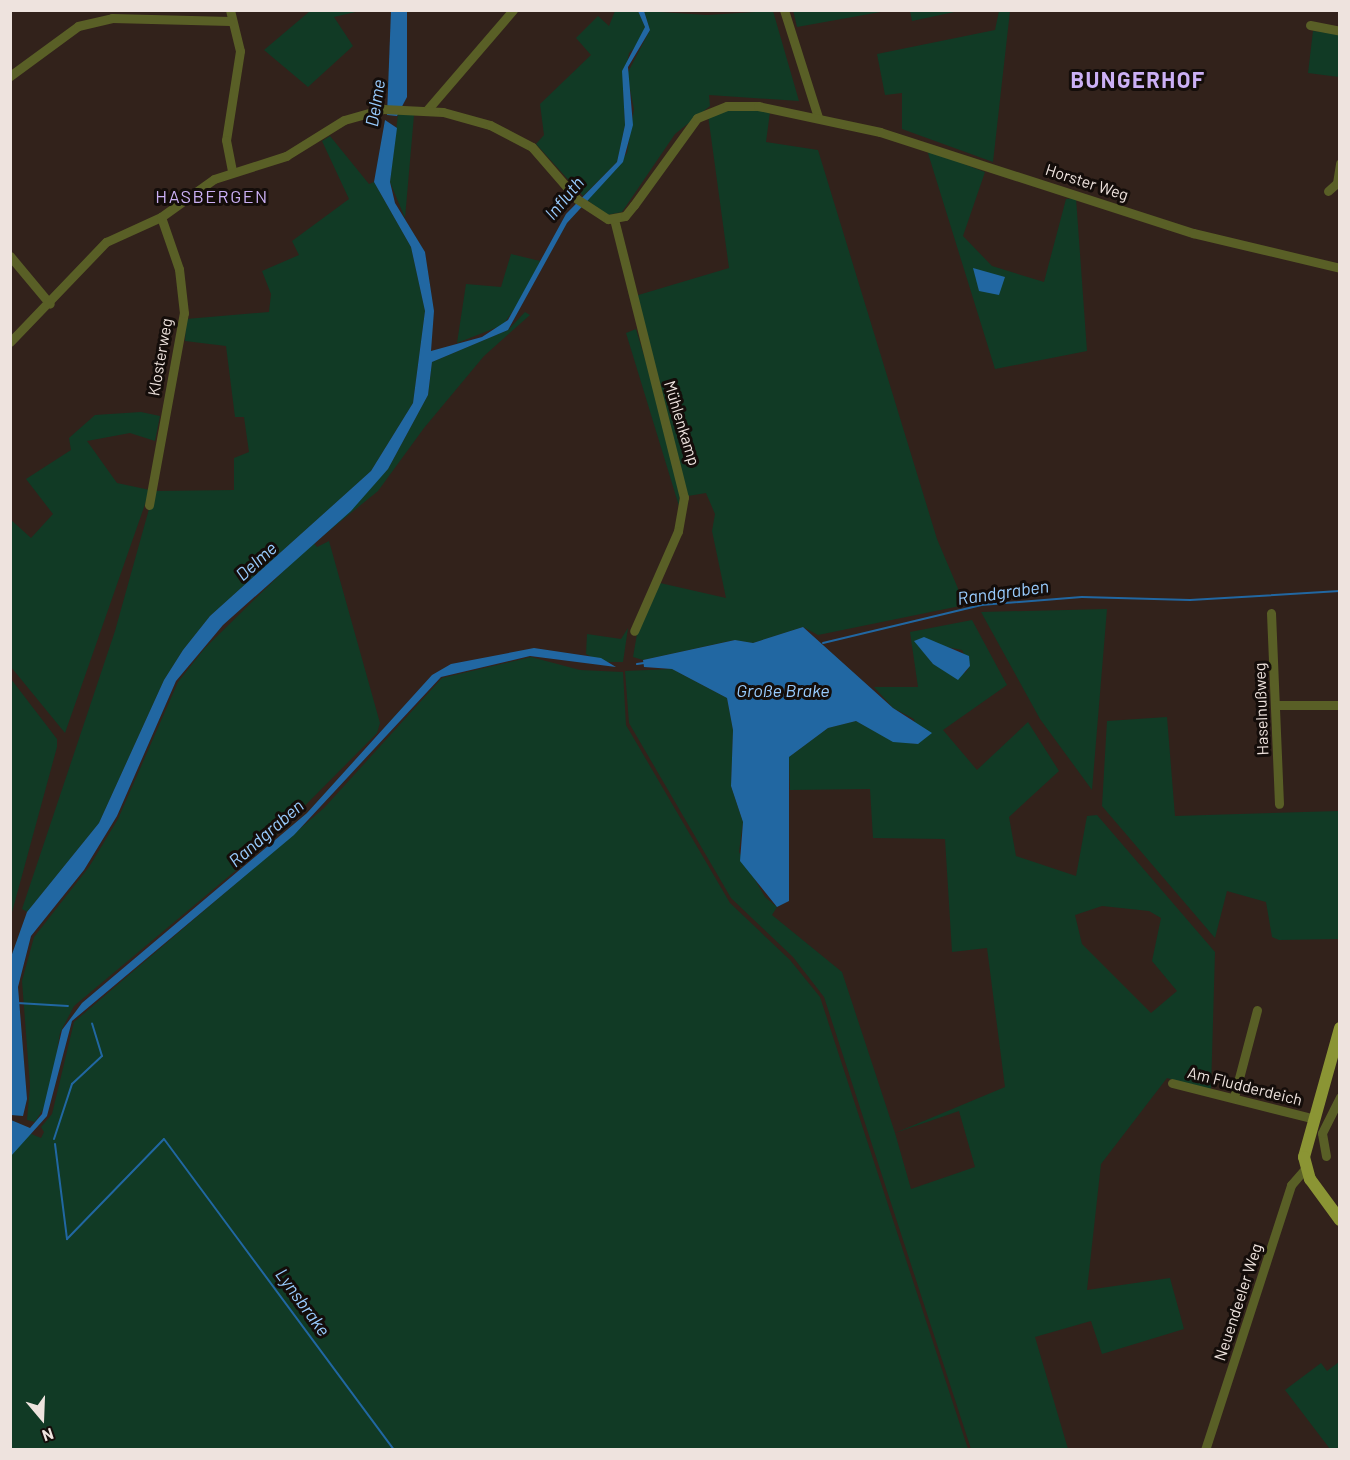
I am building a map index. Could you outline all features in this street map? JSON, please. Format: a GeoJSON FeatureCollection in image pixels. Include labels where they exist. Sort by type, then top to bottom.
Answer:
{"type":"FeatureCollection","features":[{"type":"Feature","properties":{"kind":"main road"},"geometry":{"type":"LineString","coordinates":[[1340,1028],[1311,1118],[1305,1169],[1340,1220]]}},
{"type":"Feature","properties":{"kind":"street"},"geometry":{"type":"LineString","coordinates":[[230,10],[230,21],[240,51],[226,140],[232,172]]}},
{"type":"Feature","properties":{"kind":"street"},"geometry":{"type":"LineString","coordinates":[[427,110],[513,10]]}},
{"type":"Feature","properties":{"kind":"street"},"geometry":{"type":"LineString","coordinates":[[784,10],[822,118]]}},
{"type":"Feature","properties":{"kind":"street"},"geometry":{"type":"LineString","coordinates":[[10,76],[78,26],[112,18],[230,21]]}},
{"type":"Feature","properties":{"kind":"street"},"geometry":{"type":"LineString","coordinates":[[1310,25],[1340,31]]}},
{"type":"Feature","properties":{"kind":"street"},"geometry":{"type":"LineString","coordinates":[[10,342],[50,304],[106,242],[161,217],[232,172],[286,156],[344,120],[383,109],[427,110],[490,125],[532,147],[577,199],[614,219],[634,206],[684,129],[713,109],[758,106],[822,118]]}},
{"type":"Feature","properties":{"kind":"street","name":"Horster Weg"},"geometry":{"type":"LineString","coordinates":[[822,118],[1193,233],[1340,268]]}},
{"type":"Feature","properties":{"kind":"street"},"geometry":{"type":"LineString","coordinates":[[1329,191],[1337,183],[1340,163]]}},
{"type":"Feature","properties":{"kind":"street","name":"Klosterweg"},"geometry":{"type":"LineString","coordinates":[[149,505],[183,313],[179,269],[161,217]]}},
{"type":"Feature","properties":{"kind":"street","name":"Mühlenkamp"},"geometry":{"type":"LineString","coordinates":[[614,219],[684,497],[678,531],[634,631]]}},
{"type":"Feature","properties":{"kind":"street"},"geometry":{"type":"LineString","coordinates":[[10,256],[50,304]]}},
{"type":"Feature","properties":{"kind":"street","name":"Haselnußweg"},"geometry":{"type":"LineString","coordinates":[[1271,613],[1280,804]]}},
{"type":"Feature","properties":{"kind":"street"},"geometry":{"type":"LineString","coordinates":[[1276,705],[1340,705]]}},
{"type":"Feature","properties":{"kind":"street"},"geometry":{"type":"LineString","coordinates":[[1234,1097],[1257,1010]]}},
{"type":"Feature","properties":{"kind":"street"},"geometry":{"type":"LineString","coordinates":[[1323,1079],[1340,1097],[1322,1133],[1326,1156]]}},
{"type":"Feature","properties":{"kind":"street","name":"Am Fludderdeich"},"geometry":{"type":"LineString","coordinates":[[1172,1083],[1311,1118]]}},
{"type":"Feature","properties":{"kind":"street","name":"Neuendeeler Weg"},"geometry":{"type":"LineString","coordinates":[[1205,1449],[1291,1185],[1305,1169]]}},
{"type":"Feature","properties":{"kind":"green space"},"geometry":{"type":"Polygon","coordinates":[[[793,10],[886,10],[886,11],[797,27],[793,10]]]}},
{"type":"Feature","properties":{"kind":"green space"},"geometry":{"type":"Polygon","coordinates":[[[910,10],[959,11],[912,21],[910,10]]]}},
{"type":"Feature","properties":{"kind":"green space"},"geometry":{"type":"Polygon","coordinates":[[[310,11],[360,11],[334,17],[353,46],[308,87],[264,50],[310,11]]]}},
{"type":"Feature","properties":{"kind":"green space"},"geometry":{"type":"Polygon","coordinates":[[[615,11],[638,11],[645,27],[642,41],[629,53],[623,84],[625,125],[617,162],[583,196],[536,144],[544,135],[540,104],[591,55],[576,38],[598,16],[609,26],[615,11]]]}},
{"type":"Feature","properties":{"kind":"green space"},"geometry":{"type":"Polygon","coordinates":[[[644,11],[707,15],[773,11],[799,101],[709,95],[710,106],[675,134],[622,212],[607,215],[587,200],[627,153],[634,109],[627,74],[650,30],[644,11]]]}},
{"type":"Feature","properties":{"kind":"green space"},"geometry":{"type":"Polygon","coordinates":[[[999,11],[1010,11],[993,162],[902,129],[902,93],[885,95],[877,54],[995,30],[999,11]]]}},
{"type":"Feature","properties":{"kind":"green space"},"geometry":{"type":"Polygon","coordinates":[[[1313,31],[1339,34],[1339,77],[1308,73],[1313,31]]]}},
{"type":"Feature","properties":{"kind":"green space"},"geometry":{"type":"Polygon","coordinates":[[[737,108],[770,112],[766,142],[818,150],[937,539],[965,605],[818,635],[803,627],[753,643],[734,640],[643,660],[633,657],[637,634],[660,583],[726,598],[712,531],[715,514],[706,493],[688,496],[635,296],[729,268],[708,115],[737,108]]]}},
{"type":"Feature","properties":{"kind":"green space"},"geometry":{"type":"Polygon","coordinates":[[[398,114],[414,115],[405,218],[390,182],[398,114]]]}},
{"type":"Feature","properties":{"kind":"green space"},"geometry":{"type":"Polygon","coordinates":[[[330,136],[369,184],[374,182],[411,247],[425,311],[413,403],[371,471],[210,616],[183,650],[164,680],[99,823],[27,912],[22,909],[115,631],[154,491],[234,490],[234,458],[249,452],[244,417],[235,417],[226,346],[185,341],[186,319],[269,312],[271,294],[262,271],[299,255],[292,241],[349,199],[322,141],[330,136]]]}},
{"type":"Feature","properties":{"kind":"green space"},"geometry":{"type":"Polygon","coordinates":[[[927,150],[985,172],[963,236],[992,266],[1044,282],[1066,199],[1076,198],[1087,351],[995,369],[927,150]]]}},
{"type":"Feature","properties":{"kind":"green space"},"geometry":{"type":"Polygon","coordinates":[[[511,254],[540,261],[527,291],[503,325],[457,343],[466,284],[501,287],[511,254]]]}},
{"type":"Feature","properties":{"kind":"green space"},"geometry":{"type":"Polygon","coordinates":[[[525,312],[530,315],[484,356],[424,428],[378,491],[314,543],[317,547],[329,541],[380,723],[377,733],[266,845],[74,1006],[60,1033],[49,1100],[35,1122],[27,1120],[30,1086],[22,981],[34,937],[89,867],[118,819],[178,682],[205,648],[388,469],[428,395],[432,362],[508,330],[525,312]]]}},
{"type":"Feature","properties":{"kind":"green space"},"geometry":{"type":"Polygon","coordinates":[[[636,329],[680,474],[679,506],[626,333],[636,329]]]}},
{"type":"Feature","properties":{"kind":"green space"},"geometry":{"type":"Polygon","coordinates":[[[141,412],[160,416],[155,441],[130,433],[87,441],[117,483],[150,490],[65,733],[11,667],[10,519],[31,538],[53,514],[26,479],[71,450],[69,438],[95,415],[141,412]]]}},
{"type":"Feature","properties":{"kind":"green space"},"geometry":{"type":"Polygon","coordinates":[[[1107,609],[1092,790],[1040,719],[981,612],[1107,609]]]}},
{"type":"Feature","properties":{"kind":"green space"},"geometry":{"type":"Polygon","coordinates":[[[972,620],[1007,685],[943,730],[977,770],[1028,722],[1059,771],[1009,817],[1016,856],[1076,876],[1087,816],[1097,815],[1215,952],[1211,1090],[1167,1078],[1101,1164],[1087,1290],[1170,1278],[1184,1329],[1102,1354],[1091,1321],[1035,1337],[1068,1449],[971,1449],[824,997],[793,957],[731,898],[629,723],[625,671],[672,669],[727,698],[733,730],[731,786],[743,822],[739,852],[765,897],[777,907],[772,915],[842,972],[895,1133],[1005,1087],[987,948],[952,952],[945,839],[873,838],[870,789],[790,790],[789,757],[828,728],[856,721],[893,741],[918,744],[914,719],[893,708],[874,687],[918,687],[910,632],[972,620]],[[915,641],[933,664],[965,673],[970,666],[962,650],[915,641]],[[1102,906],[1075,915],[1082,944],[1151,1013],[1177,991],[1152,961],[1161,918],[1149,911],[1102,906]],[[959,1111],[895,1133],[911,1189],[975,1167],[959,1111]]]}},
{"type":"Feature","properties":{"kind":"green space"},"geometry":{"type":"Polygon","coordinates":[[[628,628],[623,662],[601,662],[586,654],[587,634],[621,639],[628,628]]]}},
{"type":"Feature","properties":{"kind":"green space"},"geometry":{"type":"Polygon","coordinates":[[[531,657],[580,670],[623,672],[626,725],[730,903],[790,960],[820,997],[968,1449],[11,1449],[10,1156],[29,1133],[41,1138],[44,1132],[41,1127],[52,1114],[74,1022],[324,808],[442,678],[531,657]]]}},
{"type":"Feature","properties":{"kind":"green space"},"geometry":{"type":"Polygon","coordinates":[[[11,679],[57,739],[57,747],[11,916],[11,679]]]}},
{"type":"Feature","properties":{"kind":"green space"},"geometry":{"type":"Polygon","coordinates":[[[1167,717],[1175,816],[1339,811],[1339,939],[1279,940],[1272,937],[1266,902],[1227,891],[1215,938],[1102,806],[1107,721],[1167,717]]]}},
{"type":"Feature","properties":{"kind":"green space"},"geometry":{"type":"Polygon","coordinates":[[[1339,1362],[1339,1449],[1330,1449],[1285,1390],[1321,1363],[1327,1371],[1339,1362]]]}},
{"type":"Feature","properties":{"kind":"water"},"geometry":{"type":"Polygon","coordinates":[[[391,11],[407,11],[407,97],[397,116],[387,115],[391,11]]]}},
{"type":"Feature","properties":{"kind":"water"},"geometry":{"type":"Polygon","coordinates":[[[638,11],[644,11],[650,30],[628,67],[633,125],[623,162],[567,223],[508,330],[432,362],[428,395],[388,469],[351,511],[223,625],[176,681],[117,816],[84,870],[31,936],[18,987],[27,1099],[23,1116],[11,1115],[11,957],[27,912],[99,823],[164,680],[183,650],[210,616],[371,471],[413,403],[425,311],[411,247],[374,182],[385,120],[397,128],[390,182],[395,203],[425,252],[434,311],[431,351],[482,337],[508,320],[566,214],[617,162],[625,125],[622,71],[645,27],[638,11]]]}},
{"type":"Feature","properties":{"kind":"water"},"geometry":{"type":"Polygon","coordinates":[[[973,268],[1005,277],[999,295],[979,291],[973,268]]]}},
{"type":"Feature","properties":{"kind":"water","name":"Große Brake"},"geometry":{"type":"Polygon","coordinates":[[[803,627],[893,708],[932,733],[918,744],[893,742],[856,721],[828,728],[789,757],[789,901],[777,907],[740,861],[743,822],[731,786],[733,730],[727,698],[672,669],[644,667],[643,660],[735,640],[753,643],[803,627]]]}},
{"type":"Feature","properties":{"kind":"water"},"geometry":{"type":"Polygon","coordinates":[[[924,637],[969,656],[970,666],[958,680],[933,664],[914,641],[924,637]]]}},
{"type":"Feature","properties":{"kind":"water"},"geometry":{"type":"Polygon","coordinates":[[[534,648],[601,658],[616,667],[530,656],[441,677],[294,835],[72,1021],[47,1116],[11,1156],[11,1120],[30,1128],[42,1114],[62,1030],[82,1003],[307,813],[432,675],[451,664],[534,648]]]}},
{"type":"Feature","properties":{"kind":"waterway","name":"Randgraben"},"geometry":{"type":"LineString","coordinates":[[823,643],[981,605],[1082,597],[1190,600],[1340,591]]}},
{"type":"Feature","properties":{"kind":"waterway","name":"Randgraben"},"geometry":{"type":"LineString","coordinates":[[637,664],[644,663]]}},
{"type":"Feature","properties":{"kind":"waterway"},"geometry":{"type":"LineString","coordinates":[[17,1003],[68,1006]]}},
{"type":"Feature","properties":{"kind":"waterway"},"geometry":{"type":"LineString","coordinates":[[54,1139],[72,1084],[102,1056],[92,1024]]}},
{"type":"Feature","properties":{"kind":"waterway","name":"Lynsbrake"},"geometry":{"type":"LineString","coordinates":[[55,1144],[67,1239],[164,1139],[394,1450]]}},
{"type":"Feature","properties":{"kind":"district","name":"BUNGERHOF"},"geometry":{"type":"Point","coordinates":[1138,80]}},
{"type":"Feature","properties":{"kind":"district","name":"HASBERGEN"},"geometry":{"type":"Point","coordinates":[212,196]}},
{"type":"Feature","properties":{"kind":"water label","name":"Delme"},"geometry":{"type":"Point","coordinates":[375,103]}},
{"type":"Feature","properties":{"kind":"water label","name":"Influth"},"geometry":{"type":"Point","coordinates":[564,198]}},
{"type":"Feature","properties":{"kind":"water label","name":"Delme"},"geometry":{"type":"Point","coordinates":[256,561]}}]}
